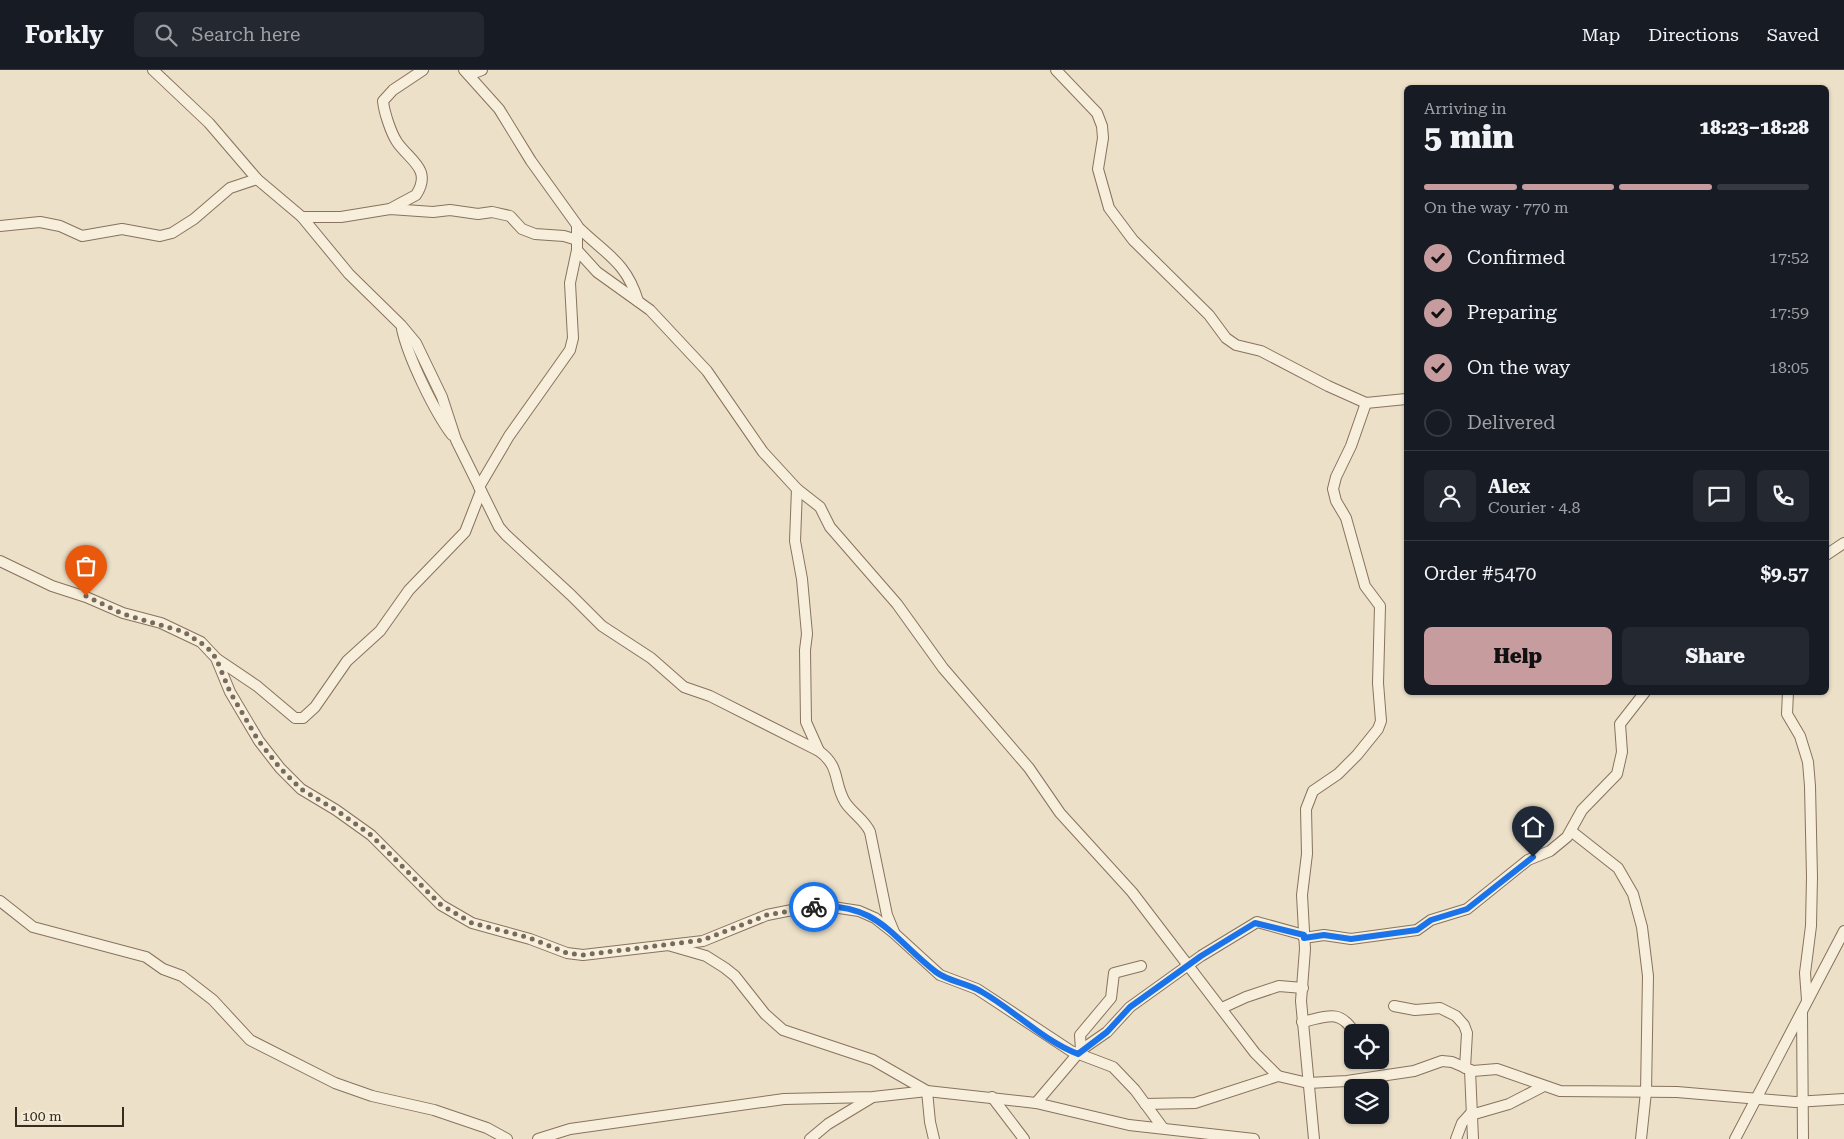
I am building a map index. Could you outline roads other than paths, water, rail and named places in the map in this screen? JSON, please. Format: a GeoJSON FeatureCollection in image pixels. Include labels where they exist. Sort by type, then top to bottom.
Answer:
{"type":"FeatureCollection","features":[{"type":"Feature","properties":{"kind":"street"},"geometry":{"type":"LineString","coordinates":[[153,70],[203,118],[257,179],[302,217],[349,274],[401,325],[420,350],[442,397],[456,440],[499,527],[571,594],[602,626],[651,658],[689,690],[710,696],[819,751],[827,757],[835,769],[845,801],[866,824],[870,832],[887,915],[894,933]]}},
{"type":"Feature","properties":{"kind":"street"},"geometry":{"type":"LineString","coordinates":[[390,209],[416,196],[421,175],[416,161],[396,141],[384,101],[393,90],[423,70]]}},
{"type":"Feature","properties":{"kind":"street"},"geometry":{"type":"LineString","coordinates":[[466,72],[482,70]]}},
{"type":"Feature","properties":{"kind":"street"},"geometry":{"type":"LineString","coordinates":[[1056,70],[1097,113],[1102,126],[1103,138],[1098,170],[1109,208],[1133,240],[1209,314],[1221,333],[1231,342],[1261,352],[1366,403],[1404,400]]}},
{"type":"Feature","properties":{"kind":"street"},"geometry":{"type":"LineString","coordinates":[[466,72],[499,109],[531,161],[577,226],[620,266],[632,283],[638,301]]}},
{"type":"Feature","properties":{"kind":"street"},"geometry":{"type":"LineString","coordinates":[[0,226],[40,222],[60,226],[82,236],[122,229],[160,236],[172,233],[194,219],[230,188],[257,179]]}},
{"type":"Feature","properties":{"kind":"street"},"geometry":{"type":"LineString","coordinates":[[302,217],[341,217],[390,209],[504,213],[510,216],[524,230],[540,235],[560,236],[577,245],[598,272],[638,301],[665,326],[707,371],[750,435],[798,489],[820,507],[830,527],[898,604],[943,668],[1029,768],[1060,813],[1132,892],[1259,1057],[1278,1076]]}},
{"type":"Feature","properties":{"kind":"street"},"geometry":{"type":"LineString","coordinates":[[0,561],[52,586],[86,596],[123,614],[184,632],[201,642],[216,658],[258,686],[296,718],[304,717],[315,707],[347,661],[380,630],[409,590],[465,532],[480,489],[509,436],[570,350],[573,338],[570,283],[577,245],[577,226]]}},
{"type":"Feature","properties":{"kind":"street"},"geometry":{"type":"LineString","coordinates":[[1314,1139],[1306,1041],[1302,1022],[1304,937],[1302,895],[1307,854],[1308,800],[1320,785],[1338,774],[1357,754],[1378,729],[1381,721],[1378,683],[1380,606],[1365,586],[1346,518],[1336,501],[1333,490],[1336,477],[1351,446],[1366,403]]}},
{"type":"Feature","properties":{"kind":"street"},"geometry":{"type":"LineString","coordinates":[[798,489],[795,541],[802,579],[807,634],[805,650],[806,722],[819,751]]}},
{"type":"Feature","properties":{"kind":"street"},"geometry":{"type":"LineString","coordinates":[[1829,553],[1844,543]]}},
{"type":"Feature","properties":{"kind":"street"},"geometry":{"type":"LineString","coordinates":[[216,658],[230,692],[258,740],[280,768],[301,789],[336,810],[371,835],[441,905],[457,916],[472,923],[530,938],[575,954],[604,953],[708,939],[767,915],[826,906],[859,910],[875,918],[894,933],[940,975],[977,989],[1050,1039],[1113,1067],[1135,1090],[1163,1128]]}},
{"type":"Feature","properties":{"kind":"street"},"geometry":{"type":"LineString","coordinates":[[1036,1103],[1079,1052],[1107,1032],[1130,1007],[1189,965],[1257,922],[1304,937],[1324,935],[1351,939],[1417,930],[1431,920],[1467,909],[1531,858],[1550,851],[1571,831],[1590,800],[1617,774],[1622,752],[1620,724],[1643,695]]}},
{"type":"Feature","properties":{"kind":"street"},"geometry":{"type":"LineString","coordinates":[[1788,695],[1786,714],[1800,736],[1808,762],[1810,786],[1812,877],[1811,926],[1805,972],[1806,1000]]}},
{"type":"Feature","properties":{"kind":"street"},"geometry":{"type":"LineString","coordinates":[[1571,831],[1618,868],[1638,908],[1648,976],[1646,1092],[1641,1139]]}},
{"type":"Feature","properties":{"kind":"street"},"geometry":{"type":"LineString","coordinates":[[0,901],[33,927],[146,957],[163,969],[182,976],[213,1000],[250,1040],[335,1083],[372,1096],[434,1110],[487,1128],[507,1139]]}},
{"type":"Feature","properties":{"kind":"street"},"geometry":{"type":"LineString","coordinates":[[1735,1139],[1806,1000],[1844,931]]}},
{"type":"Feature","properties":{"kind":"street"},"geometry":{"type":"LineString","coordinates":[[667,945],[706,956],[725,968],[735,976],[764,1014],[783,1030],[873,1060],[927,1091]]}},
{"type":"Feature","properties":{"kind":"street"},"geometry":{"type":"LineString","coordinates":[[1079,1052],[1080,1035],[1111,998],[1114,973],[1141,966]]}},
{"type":"Feature","properties":{"kind":"street"},"geometry":{"type":"LineString","coordinates":[[1222,1008],[1246,997],[1279,986],[1303,988]]}},
{"type":"Feature","properties":{"kind":"street"},"geometry":{"type":"LineString","coordinates":[[1394,1006],[1415,1010],[1440,1008],[1456,1016],[1464,1025],[1467,1033],[1473,1139]]}},
{"type":"Feature","properties":{"kind":"street"},"geometry":{"type":"LineString","coordinates":[[1802,1011],[1803,1139]]}},
{"type":"Feature","properties":{"kind":"street"},"geometry":{"type":"LineString","coordinates":[[1302,1022],[1336,1015],[1347,1024]]}},
{"type":"Feature","properties":{"kind":"street"},"geometry":{"type":"LineString","coordinates":[[1145,1104],[1195,1104],[1278,1076],[1308,1082],[1381,1077],[1414,1071],[1442,1061],[1452,1062],[1468,1069],[1497,1069],[1542,1087],[1562,1092],[1704,1093],[1756,1099],[1803,1101],[1844,1099]]}},
{"type":"Feature","properties":{"kind":"street"},"geometry":{"type":"LineString","coordinates":[[1456,1139],[1462,1124],[1471,1114],[1509,1104],[1542,1087]]}},
{"type":"Feature","properties":{"kind":"street"},"geometry":{"type":"LineString","coordinates":[[927,1091],[930,1122],[934,1139]]}},
{"type":"Feature","properties":{"kind":"street"},"geometry":{"type":"LineString","coordinates":[[538,1139],[561,1136],[570,1129],[784,1099],[873,1097],[927,1091],[1036,1103],[1101,1120],[1254,1139]]}},
{"type":"Feature","properties":{"kind":"street"},"geometry":{"type":"LineString","coordinates":[[810,1139],[828,1124],[873,1097]]}},
{"type":"Feature","properties":{"kind":"street"},"geometry":{"type":"LineString","coordinates":[[992,1097],[1024,1139]]}},
{"type":"Feature","properties":{"kind":"street"},"geometry":{"type":"LineString","coordinates":[[1174,1139],[1188,1132]]}}]}
